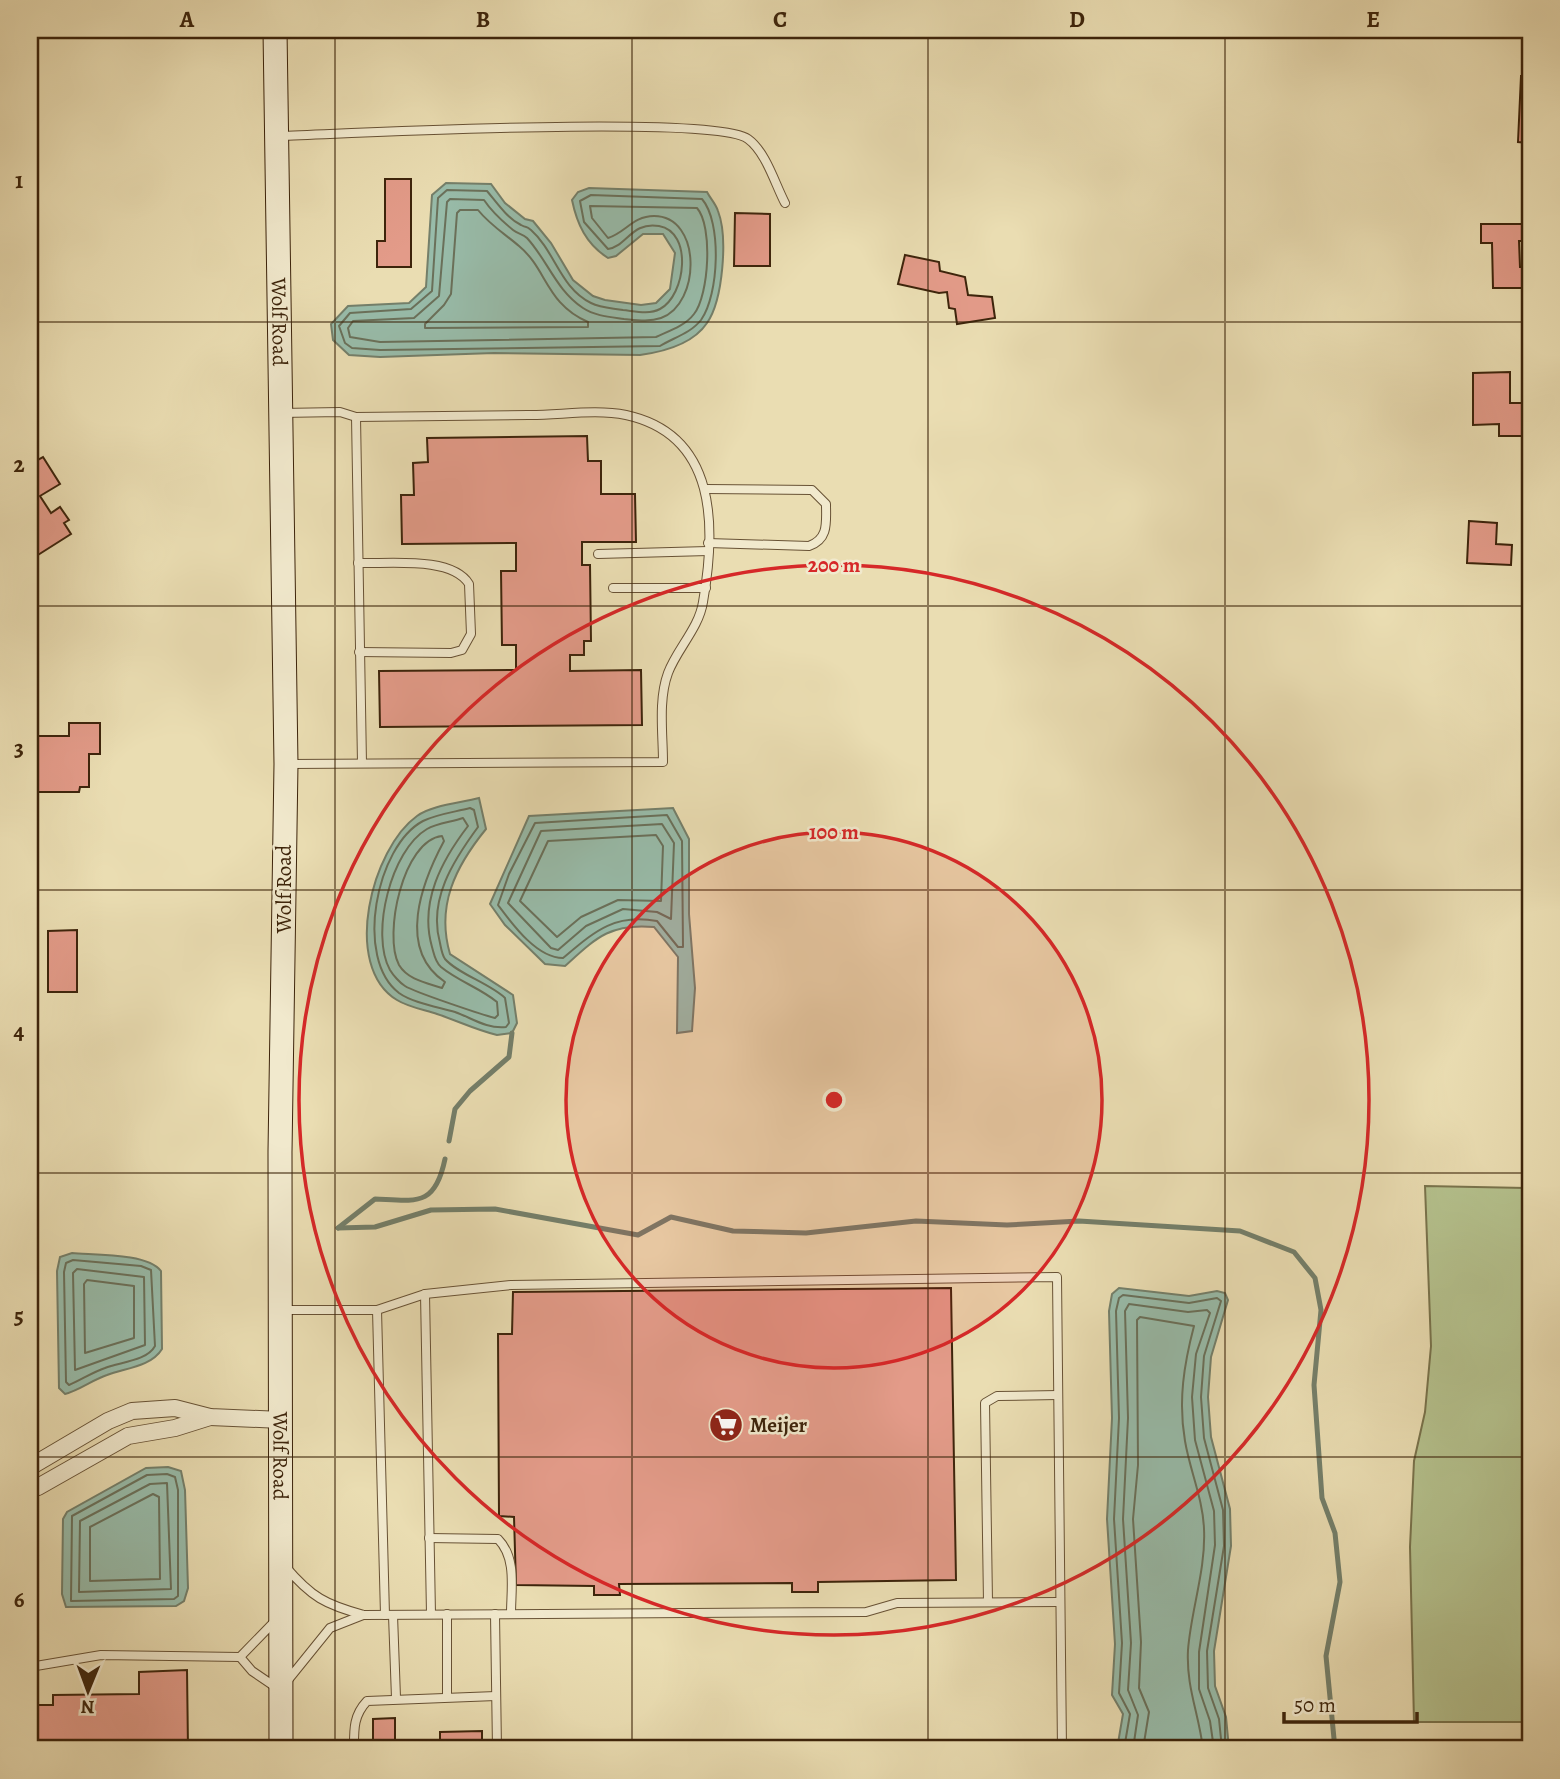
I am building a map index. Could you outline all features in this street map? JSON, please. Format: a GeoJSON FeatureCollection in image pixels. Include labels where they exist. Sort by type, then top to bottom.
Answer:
{"type":"FeatureCollection","features":[{"type":"Feature","properties":{"kind":"main road","name":"Wolf Road"},"geometry":{"type":"LineString","coordinates":[[275,30],[286,764],[280,1152],[283,1310],[281,1749]]}},
{"type":"Feature","properties":{"kind":"street"},"geometry":{"type":"LineString","coordinates":[[30,1467],[108,1421],[132,1412],[175,1408],[210,1417],[281,1420]]}},
{"type":"Feature","properties":{"kind":"street"},"geometry":{"type":"LineString","coordinates":[[30,1488],[128,1436],[175,1428],[210,1417]]}},
{"type":"Feature","properties":{"kind":"lane"},"geometry":{"type":"LineString","coordinates":[[276,136],[635,128],[718,130],[748,139],[758,151],[785,203]]}},
{"type":"Feature","properties":{"kind":"lane"},"geometry":{"type":"LineString","coordinates":[[280,413],[340,412],[356,417],[625,415],[673,436],[689,454],[706,489],[708,547],[702,609],[672,665],[662,694],[663,762],[286,764]]}},
{"type":"Feature","properties":{"kind":"lane"},"geometry":{"type":"LineString","coordinates":[[356,417],[362,763]]}},
{"type":"Feature","properties":{"kind":"lane"},"geometry":{"type":"LineString","coordinates":[[598,554],[708,547],[809,545],[818,543],[827,530],[826,504],[812,490],[706,489]]}},
{"type":"Feature","properties":{"kind":"lane"},"geometry":{"type":"LineString","coordinates":[[358,563],[436,565],[457,570],[470,584],[471,634],[462,650],[451,653],[359,652]]}},
{"type":"Feature","properties":{"kind":"lane"},"geometry":{"type":"LineString","coordinates":[[613,588],[706,588]]}},
{"type":"Feature","properties":{"kind":"lane"},"geometry":{"type":"LineString","coordinates":[[283,1310],[377,1310],[425,1294],[468,1287],[511,1285],[1057,1277],[1062,1749]]}},
{"type":"Feature","properties":{"kind":"lane"},"geometry":{"type":"LineString","coordinates":[[425,1294],[430,1614]]}},
{"type":"Feature","properties":{"kind":"lane"},"geometry":{"type":"LineString","coordinates":[[377,1310],[389,1615],[396,1698]]}},
{"type":"Feature","properties":{"kind":"lane"},"geometry":{"type":"LineString","coordinates":[[988,1602],[985,1403],[997,1396],[1058,1395]]}},
{"type":"Feature","properties":{"kind":"lane"},"geometry":{"type":"LineString","coordinates":[[429,1538],[498,1539],[506,1547],[510,1561],[511,1614]]}},
{"type":"Feature","properties":{"kind":"lane"},"geometry":{"type":"LineString","coordinates":[[281,1561],[305,1590],[321,1601],[364,1615],[866,1612],[897,1603],[1059,1602]]}},
{"type":"Feature","properties":{"kind":"lane"},"geometry":{"type":"LineString","coordinates":[[30,1667],[101,1655],[240,1657],[281,1614]]}},
{"type":"Feature","properties":{"kind":"lane"},"geometry":{"type":"LineString","coordinates":[[447,1614],[447,1697]]}},
{"type":"Feature","properties":{"kind":"lane"},"geometry":{"type":"LineString","coordinates":[[495,1614],[497,1749]]}},
{"type":"Feature","properties":{"kind":"lane"},"geometry":{"type":"LineString","coordinates":[[240,1657],[252,1671],[281,1690],[330,1628],[364,1615]]}},
{"type":"Feature","properties":{"kind":"lane"},"geometry":{"type":"LineString","coordinates":[[354,1749],[354,1724],[358,1710],[367,1701],[496,1696]]}},
{"type":"Feature","properties":{"kind":"green space"},"geometry":{"type":"Polygon","coordinates":[[[1425,1186],[1530,1188],[1530,1722],[1414,1722],[1410,1547],[1414,1461],[1425,1412],[1431,1346],[1425,1186]]]}},
{"type":"Feature","properties":{"kind":"water"},"geometry":{"type":"Polygon","coordinates":[[[446,183],[491,184],[505,203],[525,219],[533,221],[551,243],[573,280],[593,296],[641,305],[656,303],[670,289],[675,253],[663,234],[643,234],[616,256],[608,258],[584,233],[572,200],[578,192],[589,188],[707,192],[716,206],[721,222],[723,252],[717,299],[707,323],[685,342],[658,352],[640,355],[349,355],[333,340],[331,324],[348,306],[409,303],[426,287],[432,195],[446,183]]]}},
{"type":"Feature","properties":{"kind":"water"},"geometry":{"type":"Polygon","coordinates":[[[479,798],[486,829],[465,858],[451,888],[445,920],[446,936],[450,954],[513,995],[517,1023],[512,1033],[497,1035],[397,1000],[380,984],[370,961],[367,935],[369,907],[376,879],[387,853],[401,832],[423,812],[479,798]]]}},
{"type":"Feature","properties":{"kind":"water"},"geometry":{"type":"Polygon","coordinates":[[[673,808],[689,839],[689,914],[695,988],[692,1031],[677,1033],[678,957],[654,927],[626,927],[615,930],[595,940],[565,966],[545,964],[505,925],[490,904],[529,816],[673,808]]]}},
{"type":"Feature","properties":{"kind":"water"},"geometry":{"type":"Polygon","coordinates":[[[72,1253],[133,1258],[154,1265],[161,1271],[162,1349],[145,1363],[102,1377],[65,1394],[59,1388],[57,1271],[60,1257],[72,1253]]]}},
{"type":"Feature","properties":{"kind":"water"},"geometry":{"type":"Polygon","coordinates":[[[1119,1288],[1189,1296],[1217,1291],[1225,1293],[1228,1300],[1211,1357],[1208,1397],[1211,1437],[1230,1509],[1231,1546],[1214,1651],[1215,1686],[1226,1717],[1229,1749],[1117,1749],[1123,1714],[1112,1695],[1115,1644],[1107,1519],[1112,1418],[1109,1311],[1112,1294],[1119,1288]]]}},
{"type":"Feature","properties":{"kind":"water"},"geometry":{"type":"Polygon","coordinates":[[[168,1467],[181,1471],[185,1490],[188,1588],[184,1601],[176,1606],[66,1607],[62,1594],[63,1519],[67,1512],[146,1468],[168,1467]]]}},
{"type":"Feature","properties":{"kind":"building"},"geometry":{"type":"Polygon","coordinates":[[[1521,76],[1530,77],[1530,143],[1518,142],[1521,76]]]}},
{"type":"Feature","properties":{"kind":"building"},"geometry":{"type":"Polygon","coordinates":[[[385,179],[411,179],[411,267],[377,267],[377,241],[385,241],[385,179]]]}},
{"type":"Feature","properties":{"kind":"building"},"geometry":{"type":"Polygon","coordinates":[[[735,213],[770,214],[770,266],[734,266],[735,213]]]}},
{"type":"Feature","properties":{"kind":"building"},"geometry":{"type":"Polygon","coordinates":[[[1481,224],[1530,224],[1530,241],[1519,241],[1520,267],[1527,267],[1527,288],[1493,288],[1492,243],[1481,243],[1481,224]]]}},
{"type":"Feature","properties":{"kind":"building"},"geometry":{"type":"Polygon","coordinates":[[[905,255],[939,262],[940,271],[965,277],[968,295],[992,297],[995,318],[957,324],[955,309],[949,308],[947,292],[939,293],[898,284],[905,255]]]}},
{"type":"Feature","properties":{"kind":"building"},"geometry":{"type":"Polygon","coordinates":[[[1510,372],[1510,403],[1523,403],[1523,436],[1499,436],[1499,424],[1473,425],[1473,373],[1510,372]]]}},
{"type":"Feature","properties":{"kind":"building"},"geometry":{"type":"Polygon","coordinates":[[[587,436],[588,461],[601,461],[601,494],[635,494],[636,542],[582,542],[582,565],[590,565],[591,641],[584,641],[584,655],[570,655],[570,671],[641,670],[642,725],[380,727],[379,671],[516,670],[516,645],[502,645],[501,571],[516,571],[516,543],[402,544],[401,495],[414,495],[413,463],[428,462],[427,438],[587,436]]]}},
{"type":"Feature","properties":{"kind":"building"},"geometry":{"type":"Polygon","coordinates":[[[43,457],[60,484],[40,496],[51,513],[60,507],[69,520],[64,523],[71,534],[30,560],[30,464],[43,457]]]}},
{"type":"Feature","properties":{"kind":"building"},"geometry":{"type":"Polygon","coordinates":[[[1469,521],[1497,523],[1496,544],[1512,545],[1511,565],[1467,563],[1469,521]]]}},
{"type":"Feature","properties":{"kind":"building"},"geometry":{"type":"Polygon","coordinates":[[[69,723],[100,723],[100,754],[89,754],[89,787],[80,787],[79,792],[36,792],[37,736],[69,736],[69,723]]]}},
{"type":"Feature","properties":{"kind":"building"},"geometry":{"type":"Polygon","coordinates":[[[77,930],[77,992],[48,992],[48,931],[77,930]]]}},
{"type":"Feature","properties":{"kind":"building","name":"Meijer"},"geometry":{"type":"Polygon","coordinates":[[[951,1288],[956,1580],[818,1582],[818,1592],[792,1592],[792,1583],[619,1584],[620,1595],[594,1595],[594,1586],[516,1585],[514,1517],[499,1516],[498,1334],[512,1334],[513,1292],[951,1288]]]}},
{"type":"Feature","properties":{"kind":"building"},"geometry":{"type":"Polygon","coordinates":[[[187,1670],[188,1749],[30,1749],[30,1705],[53,1705],[53,1695],[139,1694],[139,1672],[187,1670]]]}},
{"type":"Feature","properties":{"kind":"building"},"geometry":{"type":"Polygon","coordinates":[[[395,1718],[395,1749],[373,1749],[373,1719],[395,1718]]]}},
{"type":"Feature","properties":{"kind":"building"},"geometry":{"type":"Polygon","coordinates":[[[482,1731],[482,1749],[440,1749],[440,1732],[482,1731]]]}},
{"type":"Feature","properties":{"kind":"waterway"},"geometry":{"type":"LineString","coordinates":[[449,1141],[455,1109],[470,1091],[509,1057],[512,1033]]}},
{"type":"Feature","properties":{"kind":"waterway"},"geometry":{"type":"LineString","coordinates":[[338,1228],[375,1199],[413,1200],[430,1193],[441,1175],[445,1159]]}},
{"type":"Feature","properties":{"kind":"waterway"},"geometry":{"type":"LineString","coordinates":[[338,1228],[375,1227],[431,1210],[495,1209],[638,1235],[671,1217],[733,1231],[806,1233],[916,1221],[1007,1225],[1079,1221],[1240,1231],[1294,1252],[1315,1278],[1321,1310],[1314,1385],[1322,1498],[1335,1533],[1340,1582],[1326,1656],[1335,1749]]}},
{"type":"Feature","properties":{"kind":"place","name":"Meijer"},"geometry":{"type":"Point","coordinates":[726,1425]}}]}
